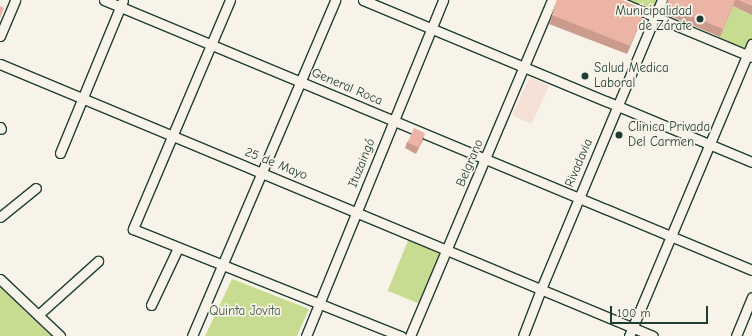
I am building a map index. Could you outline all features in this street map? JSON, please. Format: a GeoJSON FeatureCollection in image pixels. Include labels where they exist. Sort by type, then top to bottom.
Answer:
{"type":"FeatureCollection","features":[{"type":"Feature","properties":{"kind":"street"},"geometry":{"type":"LineString","coordinates":[[0,36],[15,0]]}},
{"type":"Feature","properties":{"kind":"street","name":"General Roca"},"geometry":{"type":"LineString","coordinates":[[104,0],[121,3],[211,44],[579,198],[672,235],[752,270]]}},
{"type":"Feature","properties":{"kind":"street"},"geometry":{"type":"LineString","coordinates":[[230,0],[134,229],[221,266],[401,336]]}},
{"type":"Feature","properties":{"kind":"street"},"geometry":{"type":"LineString","coordinates":[[193,334],[335,0]]}},
{"type":"Feature","properties":{"kind":"street"},"geometry":{"type":"LineString","coordinates":[[363,0],[752,162]]}},
{"type":"Feature","properties":{"kind":"street","name":"Ituzaingó"},"geometry":{"type":"LineString","coordinates":[[306,336],[443,0]]}},
{"type":"Feature","properties":{"kind":"street","name":"Belgrano"},"geometry":{"type":"LineString","coordinates":[[410,336],[448,250],[552,0]]}},
{"type":"Feature","properties":{"kind":"street"},"geometry":{"type":"LineString","coordinates":[[615,0],[750,56]]}},
{"type":"Feature","properties":{"kind":"street","name":"Rivadavia"},"geometry":{"type":"LineString","coordinates":[[523,336],[541,289],[662,0]]}},
{"type":"Feature","properties":{"kind":"street"},"geometry":{"type":"LineString","coordinates":[[60,153],[121,3]]}},
{"type":"Feature","properties":{"kind":"street"},"geometry":{"type":"LineString","coordinates":[[631,332],[710,144],[750,56],[752,44]]}},
{"type":"Feature","properties":{"kind":"street","name":"25 de Mayo"},"geometry":{"type":"LineString","coordinates":[[0,64],[172,137],[263,172],[541,289],[631,332],[653,336]]}},
{"type":"Feature","properties":{"kind":"street"},"geometry":{"type":"LineString","coordinates":[[0,217],[36,188]]}},
{"type":"Feature","properties":{"kind":"street"},"geometry":{"type":"LineString","coordinates":[[151,305],[178,248]]}},
{"type":"Feature","properties":{"kind":"street"},"geometry":{"type":"LineString","coordinates":[[38,315],[98,261]]}},
{"type":"Feature","properties":{"kind":"street"},"geometry":{"type":"LineString","coordinates":[[0,279],[60,336]]}},
{"type":"Feature","properties":{"kind":"street"},"geometry":{"type":"LineString","coordinates":[[736,336],[752,297]]}},
{"type":"Feature","properties":{"kind":"shaded area"},"geometry":{"type":"Polygon","coordinates":[[[530,77],[549,86],[531,124],[512,115],[530,77]]]}},
{"type":"Feature","properties":{"kind":"green space"},"geometry":{"type":"Polygon","coordinates":[[[621,0],[659,0],[653,12],[621,0]]]}},
{"type":"Feature","properties":{"kind":"green space"},"geometry":{"type":"Polygon","coordinates":[[[733,6],[752,15],[752,39],[746,53],[718,41],[733,6]]]}},
{"type":"Feature","properties":{"kind":"green space"},"geometry":{"type":"Polygon","coordinates":[[[409,238],[443,252],[422,305],[388,291],[409,238]]]}},
{"type":"Feature","properties":{"kind":"green space","name":"Quinta Jovita"},"geometry":{"type":"Polygon","coordinates":[[[232,279],[309,309],[297,336],[205,336],[232,279]]]}},
{"type":"Feature","properties":{"kind":"green space"},"geometry":{"type":"Polygon","coordinates":[[[0,287],[51,336],[0,336],[0,287]]]}},
{"type":"Feature","properties":{"kind":"building"},"geometry":{"type":"Polygon","coordinates":[[[557,0],[622,0],[645,10],[630,46],[552,15],[557,0]]]}},
{"type":"Feature","properties":{"kind":"building","name":"Municipalidad de Zárate"},"geometry":{"type":"Polygon","coordinates":[[[668,0],[735,0],[723,29],[666,6],[668,0]]]}},
{"type":"Feature","properties":{"kind":"building"},"geometry":{"type":"Polygon","coordinates":[[[738,0],[752,0],[752,6],[738,0]]]}},
{"type":"Feature","properties":{"kind":"building"},"geometry":{"type":"Polygon","coordinates":[[[0,6],[4,8],[0,18],[0,6]]]}},
{"type":"Feature","properties":{"kind":"building"},"geometry":{"type":"Polygon","coordinates":[[[414,128],[425,133],[418,147],[407,143],[414,128]]]}},
{"type":"Feature","properties":{"kind":"place","name":"Municipalidad de Zárate"},"geometry":{"type":"Point","coordinates":[700,19]}},
{"type":"Feature","properties":{"kind":"place","name":"Salud Medica Laboral"},"geometry":{"type":"Point","coordinates":[585,76]}},
{"type":"Feature","properties":{"kind":"place","name":"Clinica Privada Del Carmen"},"geometry":{"type":"Point","coordinates":[619,135]}}]}
